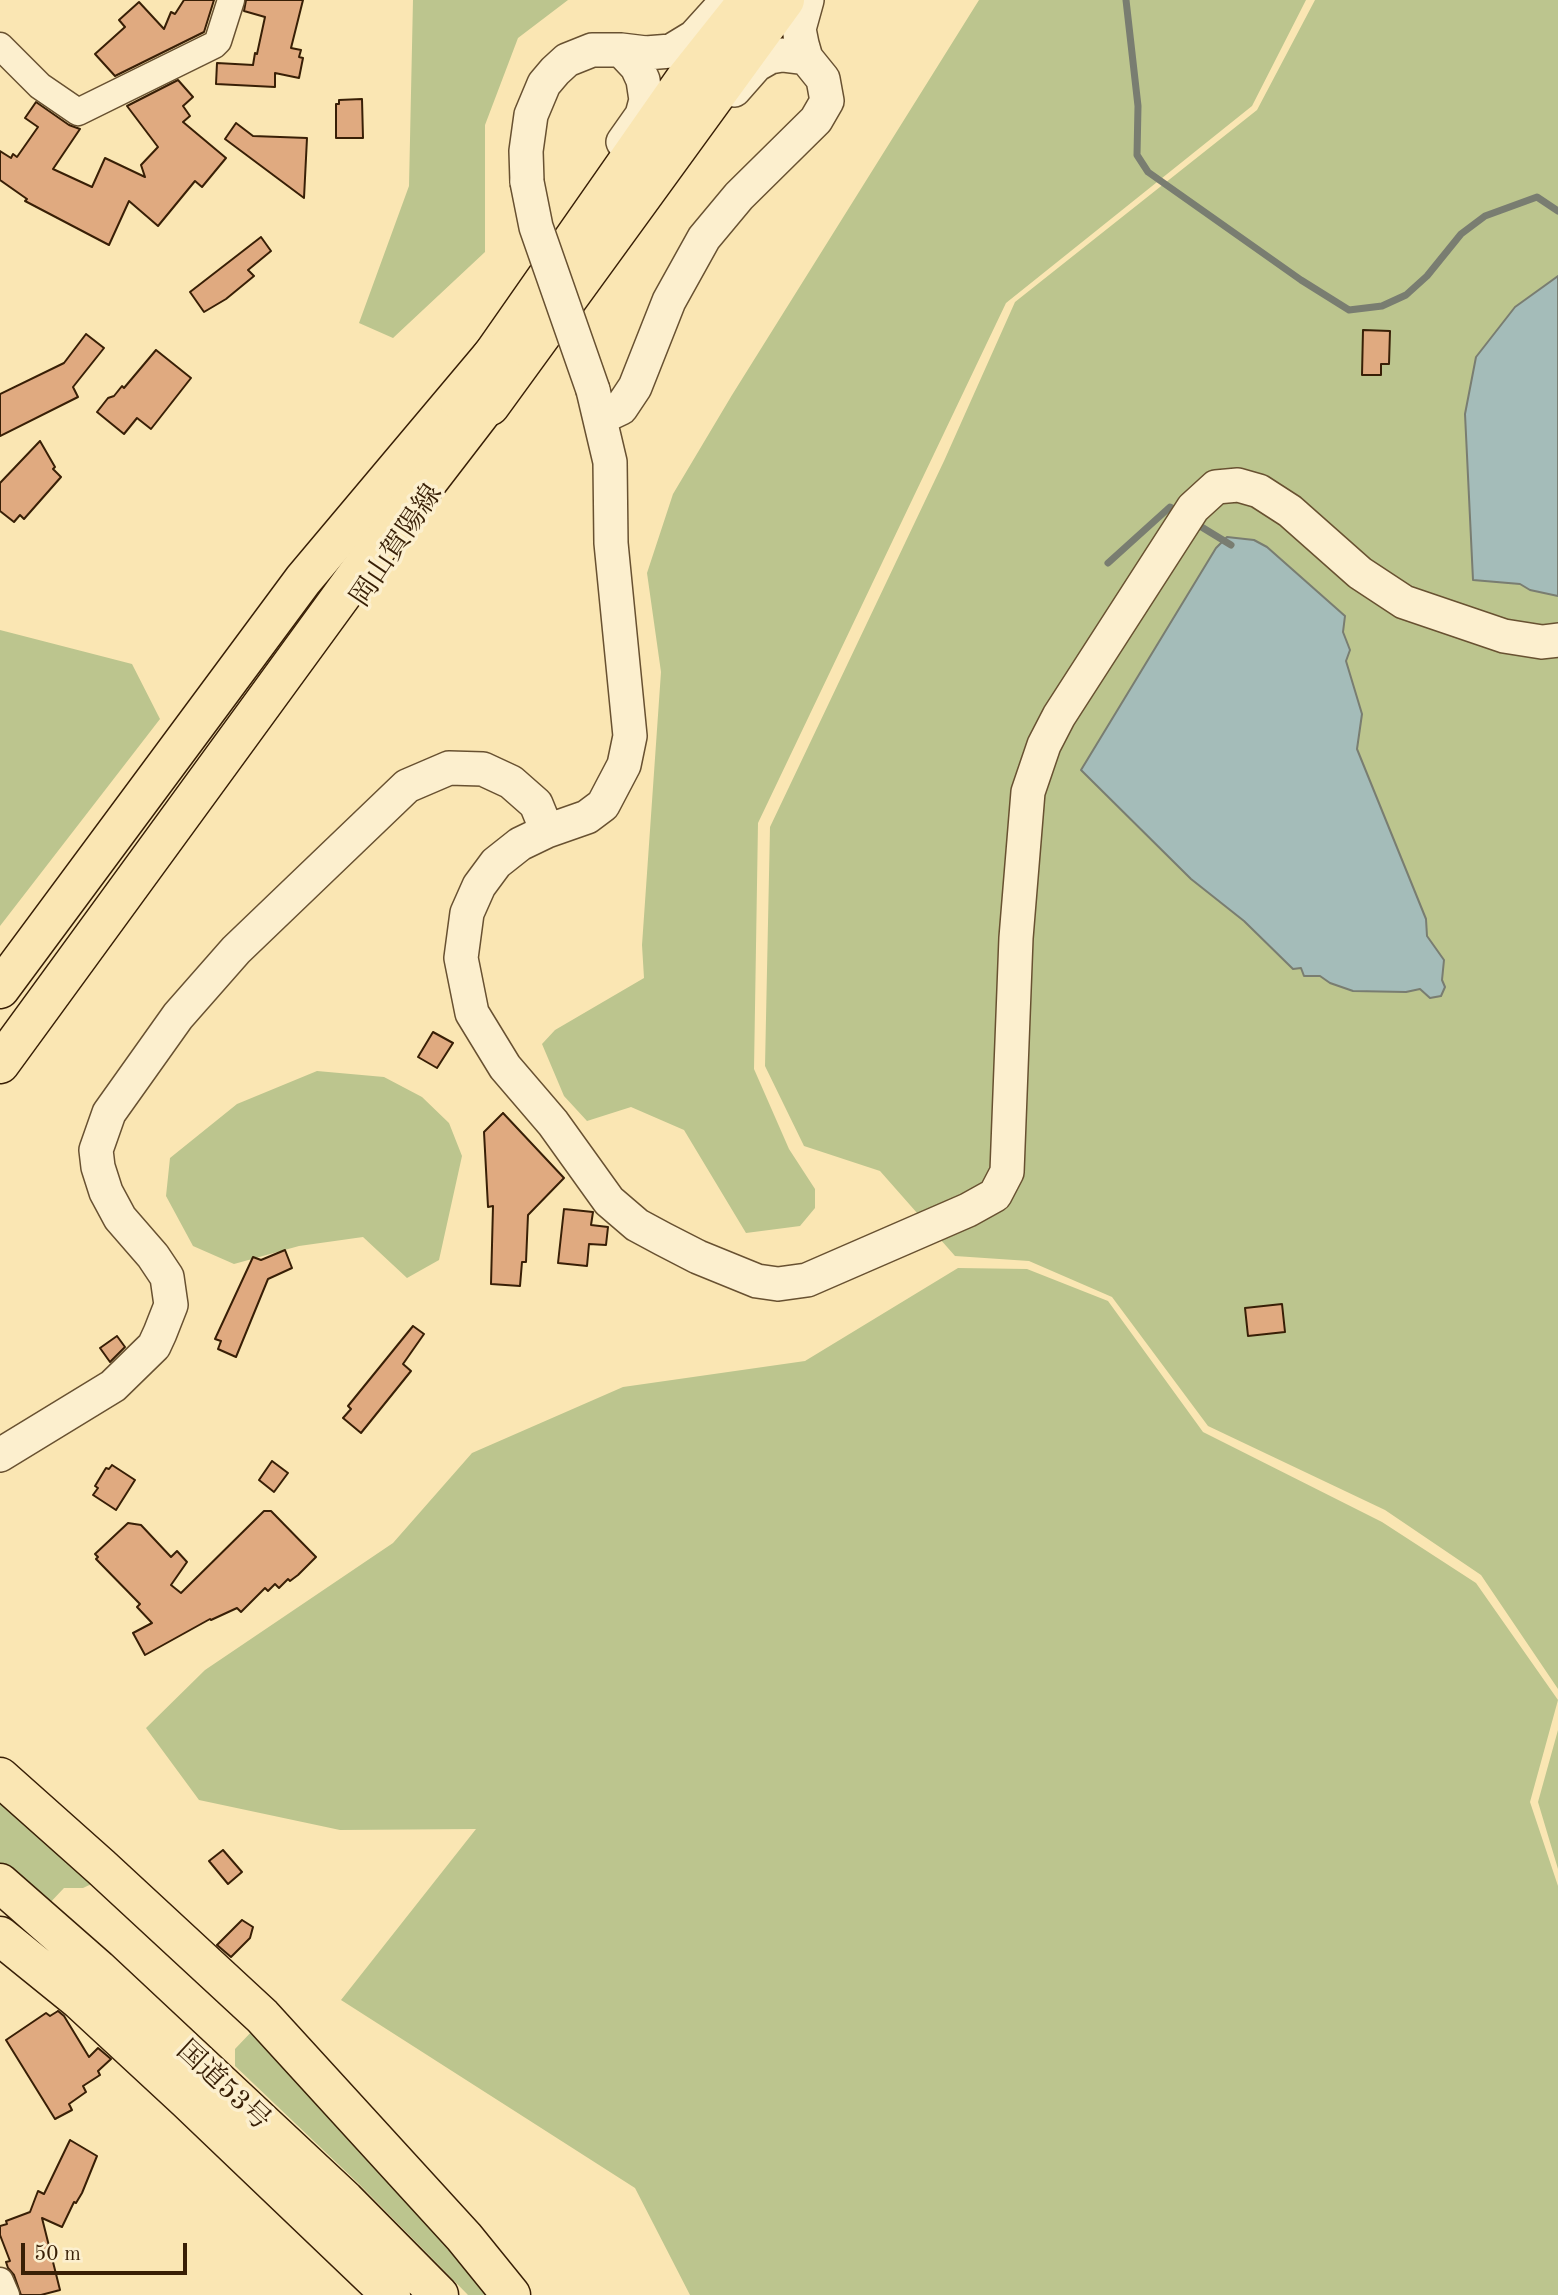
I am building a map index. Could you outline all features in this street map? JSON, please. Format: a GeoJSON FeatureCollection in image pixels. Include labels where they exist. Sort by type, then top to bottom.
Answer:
{"type":"FeatureCollection","features":[{"type":"Feature","properties":{"kind":"main road","name":"岡山賀陽線"},"geometry":{"type":"LineString","coordinates":[[0,1086],[383,571],[559,258],[685,79],[748,0]]}},
{"type":"Feature","properties":{"kind":"main road","name":"岡山賀陽線"},"geometry":{"type":"LineString","coordinates":[[0,989],[303,580],[500,367],[601,251],[785,0]]}},
{"type":"Feature","properties":{"kind":"main road"},"geometry":{"type":"LineString","coordinates":[[0,1064],[362,569],[500,367]]}},
{"type":"Feature","properties":{"kind":"main road"},"geometry":{"type":"LineString","coordinates":[[0,1026],[336,574],[500,367]]}},
{"type":"Feature","properties":{"kind":"main road"},"geometry":{"type":"LineString","coordinates":[[0,1777],[262,2016],[464,2237],[511,2295]]}},
{"type":"Feature","properties":{"kind":"main road","name":"国道53号"},"geometry":{"type":"LineString","coordinates":[[0,1883],[98,1969],[199,2087],[345,2200],[439,2295]]}},
{"type":"Feature","properties":{"kind":"main road"},"geometry":{"type":"LineString","coordinates":[[0,1936],[79,2000],[199,2087],[391,2295]]}},
{"type":"Feature","properties":{"kind":"street"},"geometry":{"type":"LineString","coordinates":[[0,46],[40,86],[78,112],[214,45],[218,41],[231,0]]}},
{"type":"Feature","properties":{"kind":"street"},"geometry":{"type":"LineString","coordinates":[[727,0],[694,37],[671,51],[646,54],[604,49],[582,53],[567,60],[544,84],[527,133],[527,182],[536,227],[597,404],[610,462],[611,542],[630,736],[624,765],[603,805],[587,817],[520,844],[496,863],[479,887],[467,913],[461,958],[472,1013],[505,1067],[553,1123],[609,1201],[637,1225],[698,1256],[757,1281],[778,1284],[807,1280],[968,1210],[995,1195],[1007,1172],[1016,938],[1028,792],[1044,746],[1059,716],[1192,508],[1216,487],[1238,485],[1259,491],[1290,511],[1360,573],[1404,602],[1504,636],[1542,642],[1558,640]]}},
{"type":"Feature","properties":{"kind":"street"},"geometry":{"type":"LineString","coordinates":[[597,404],[621,408],[635,387],[669,301],[704,238],[739,196],[816,120],[827,101],[823,79],[806,58],[800,29],[807,0]]}},
{"type":"Feature","properties":{"kind":"street"},"geometry":{"type":"LineString","coordinates":[[559,258],[573,210],[642,115],[646,100],[643,80],[637,67],[621,50]]}},
{"type":"Feature","properties":{"kind":"street"},"geometry":{"type":"LineString","coordinates":[[601,251],[621,237],[652,202],[733,90],[756,65],[770,57],[782,55],[806,58]]}},
{"type":"Feature","properties":{"kind":"street"},"geometry":{"type":"LineString","coordinates":[[0,1455],[113,1386],[154,1346],[160,1333],[171,1305],[167,1277],[106,1192],[96,1150],[109,1113],[178,1016],[236,950],[407,786],[449,768],[483,769],[510,782],[536,804],[547,831]]}},
{"type":"Feature","properties":{"kind":"street"},"geometry":{"type":"LineString","coordinates":[[0,2281],[6,2295]]}},
{"type":"Feature","properties":{"kind":"green space"},"geometry":{"type":"Polygon","coordinates":[[[413,0],[568,0],[518,38],[485,125],[485,252],[393,338],[359,323],[409,186],[413,0]]]}},
{"type":"Feature","properties":{"kind":"green space"},"geometry":{"type":"Polygon","coordinates":[[[979,0],[1306,0],[1252,106],[1006,303],[758,823],[754,1069],[789,1149],[815,1189],[815,1208],[800,1226],[746,1233],[684,1130],[631,1107],[587,1121],[564,1096],[542,1044],[555,1030],[644,978],[642,945],[661,672],[647,573],[673,494],[979,0]]]}},
{"type":"Feature","properties":{"kind":"green space"},"geometry":{"type":"Polygon","coordinates":[[[1315,0],[1558,0],[1558,1689],[1481,1575],[1385,1510],[1208,1426],[1112,1297],[1029,1261],[955,1256],[880,1171],[804,1146],[765,1066],[770,827],[944,461],[1015,302],[1257,110],[1315,0]]]}},
{"type":"Feature","properties":{"kind":"green space"},"geometry":{"type":"Polygon","coordinates":[[[0,630],[132,664],[160,719],[0,926],[0,630]]]}},
{"type":"Feature","properties":{"kind":"green space"},"geometry":{"type":"Polygon","coordinates":[[[317,1071],[384,1077],[422,1097],[449,1123],[462,1156],[439,1260],[407,1278],[363,1237],[299,1246],[234,1264],[193,1246],[166,1196],[170,1158],[237,1104],[317,1071]]]}},
{"type":"Feature","properties":{"kind":"green space"},"geometry":{"type":"Polygon","coordinates":[[[958,1268],[1027,1269],[1108,1301],[1203,1432],[1382,1522],[1476,1583],[1558,1700],[1530,1802],[1558,1886],[1558,2295],[690,2295],[635,2188],[341,2000],[476,1829],[340,1830],[199,1800],[146,1728],[205,1670],[393,1543],[472,1453],[623,1387],[805,1361],[958,1268]]]}},
{"type":"Feature","properties":{"kind":"green space"},"geometry":{"type":"Polygon","coordinates":[[[1558,1730],[1558,1869],[1538,1802],[1558,1730]]]}},
{"type":"Feature","properties":{"kind":"green space"},"geometry":{"type":"Polygon","coordinates":[[[0,1791],[100,1880],[83,1888],[64,1888],[45,1908],[0,1867],[0,1791]]]}},
{"type":"Feature","properties":{"kind":"green space"},"geometry":{"type":"Polygon","coordinates":[[[254,2029],[495,2295],[468,2295],[359,2184],[235,2066],[235,2049],[254,2029]]]}},
{"type":"Feature","properties":{"kind":"water"},"geometry":{"type":"Polygon","coordinates":[[[1558,276],[1558,596],[1530,590],[1520,584],[1473,580],[1465,414],[1476,357],[1515,307],[1558,276]]]}},
{"type":"Feature","properties":{"kind":"water"},"geometry":{"type":"Polygon","coordinates":[[[1227,537],[1254,540],[1267,547],[1345,616],[1343,632],[1350,650],[1346,661],[1362,714],[1357,749],[1426,919],[1427,936],[1444,960],[1442,980],[1445,987],[1441,996],[1430,998],[1420,989],[1406,992],[1353,991],[1330,983],[1320,976],[1304,976],[1301,968],[1293,969],[1244,921],[1191,879],[1081,770],[1216,548],[1227,537]]]}},
{"type":"Feature","properties":{"kind":"building"},"geometry":{"type":"Polygon","coordinates":[[[184,0],[214,0],[204,32],[115,76],[95,54],[125,27],[119,20],[139,2],[164,29],[171,12],[175,14],[184,0]]]}},
{"type":"Feature","properties":{"kind":"building"},"geometry":{"type":"Polygon","coordinates":[[[246,0],[303,0],[291,48],[301,50],[299,57],[303,58],[299,78],[275,73],[275,87],[216,84],[217,63],[253,65],[255,53],[257,54],[265,17],[244,11],[246,0]]]}},
{"type":"Feature","properties":{"kind":"building"},"geometry":{"type":"Polygon","coordinates":[[[178,80],[193,97],[183,106],[190,116],[183,122],[226,158],[202,187],[195,181],[158,226],[129,201],[109,245],[25,201],[27,199],[0,180],[0,151],[11,158],[13,154],[17,157],[38,127],[25,118],[36,102],[69,125],[80,129],[53,169],[92,187],[105,158],[145,177],[141,165],[158,147],[127,106],[178,80]]]}},
{"type":"Feature","properties":{"kind":"building"},"geometry":{"type":"Polygon","coordinates":[[[362,99],[363,138],[336,138],[336,104],[339,104],[339,100],[362,99]]]}},
{"type":"Feature","properties":{"kind":"building"},"geometry":{"type":"Polygon","coordinates":[[[236,123],[253,136],[307,138],[304,198],[225,139],[236,123]]]}},
{"type":"Feature","properties":{"kind":"building"},"geometry":{"type":"Polygon","coordinates":[[[261,237],[271,251],[248,270],[254,276],[226,299],[204,312],[190,292],[261,237]]]}},
{"type":"Feature","properties":{"kind":"building"},"geometry":{"type":"Polygon","coordinates":[[[1363,330],[1390,331],[1389,364],[1381,364],[1381,375],[1362,375],[1363,330]]]}},
{"type":"Feature","properties":{"kind":"building"},"geometry":{"type":"Polygon","coordinates":[[[86,334],[104,348],[73,387],[78,397],[0,436],[0,394],[64,363],[86,334]]]}},
{"type":"Feature","properties":{"kind":"building"},"geometry":{"type":"Polygon","coordinates":[[[156,350],[191,378],[151,429],[137,418],[124,434],[97,412],[108,398],[114,396],[122,386],[124,388],[156,350]]]}},
{"type":"Feature","properties":{"kind":"building"},"geometry":{"type":"Polygon","coordinates":[[[40,441],[55,467],[53,469],[61,477],[24,519],[20,515],[14,522],[0,511],[0,483],[40,441]]]}},
{"type":"Feature","properties":{"kind":"building"},"geometry":{"type":"Polygon","coordinates":[[[433,1032],[453,1043],[437,1068],[418,1057],[433,1032]]]}},
{"type":"Feature","properties":{"kind":"building"},"geometry":{"type":"Polygon","coordinates":[[[503,1113],[564,1178],[528,1215],[526,1262],[522,1262],[520,1286],[491,1284],[493,1206],[488,1207],[484,1132],[503,1113]]]}},
{"type":"Feature","properties":{"kind":"building"},"geometry":{"type":"Polygon","coordinates":[[[564,1209],[593,1212],[591,1225],[608,1227],[606,1245],[589,1244],[587,1266],[558,1263],[564,1209]]]}},
{"type":"Feature","properties":{"kind":"building"},"geometry":{"type":"Polygon","coordinates":[[[285,1250],[292,1268],[268,1279],[236,1357],[218,1349],[221,1341],[215,1339],[253,1257],[261,1260],[285,1250]]]}},
{"type":"Feature","properties":{"kind":"building"},"geometry":{"type":"Polygon","coordinates":[[[1282,1304],[1285,1332],[1248,1336],[1245,1308],[1282,1304]]]}},
{"type":"Feature","properties":{"kind":"building"},"geometry":{"type":"Polygon","coordinates":[[[413,1326],[424,1334],[403,1364],[411,1371],[361,1433],[343,1418],[351,1409],[348,1406],[413,1326]]]}},
{"type":"Feature","properties":{"kind":"building"},"geometry":{"type":"Polygon","coordinates":[[[117,1336],[125,1347],[110,1362],[100,1348],[117,1336]]]}},
{"type":"Feature","properties":{"kind":"building"},"geometry":{"type":"Polygon","coordinates":[[[272,1461],[288,1473],[274,1492],[259,1480],[272,1461]]]}},
{"type":"Feature","properties":{"kind":"building"},"geometry":{"type":"Polygon","coordinates":[[[112,1465],[135,1480],[116,1510],[93,1495],[98,1488],[95,1486],[106,1468],[109,1469],[112,1465]]]}},
{"type":"Feature","properties":{"kind":"building"},"geometry":{"type":"Polygon","coordinates":[[[264,1511],[271,1511],[316,1557],[298,1575],[290,1581],[288,1579],[279,1588],[275,1584],[268,1591],[265,1588],[241,1612],[237,1608],[210,1619],[145,1655],[133,1633],[152,1623],[137,1607],[140,1604],[96,1559],[98,1557],[95,1554],[128,1523],[141,1525],[171,1557],[177,1551],[187,1562],[171,1585],[181,1593],[264,1511]]]}},
{"type":"Feature","properties":{"kind":"building"},"geometry":{"type":"Polygon","coordinates":[[[223,1850],[242,1872],[228,1884],[209,1861],[223,1850]]]}},
{"type":"Feature","properties":{"kind":"building"},"geometry":{"type":"Polygon","coordinates":[[[242,1920],[253,1927],[250,1938],[231,1957],[217,1945],[242,1920]]]}},
{"type":"Feature","properties":{"kind":"building"},"geometry":{"type":"Polygon","coordinates":[[[58,2011],[64,2016],[89,2057],[98,2048],[111,2059],[98,2071],[100,2075],[83,2086],[86,2092],[69,2104],[72,2110],[55,2119],[6,2040],[46,2013],[50,2016],[58,2011]]]}},
{"type":"Feature","properties":{"kind":"building"},"geometry":{"type":"Polygon","coordinates":[[[70,2140],[97,2156],[82,2193],[76,2203],[74,2202],[62,2227],[42,2218],[60,2290],[41,2295],[21,2295],[6,2262],[10,2261],[0,2235],[0,2226],[30,2212],[38,2191],[44,2194],[70,2140]]]}},
{"type":"Feature","properties":{"kind":"waterway"},"geometry":{"type":"LineString","coordinates":[[1126,0],[1138,106],[1137,155],[1148,172],[1301,280],[1349,310],[1382,306],[1406,295],[1427,276],[1461,234],[1485,216],[1537,197],[1558,211]]}},
{"type":"Feature","properties":{"kind":"waterway"},"geometry":{"type":"LineString","coordinates":[[1108,563],[1170,507],[1173,509]]}},
{"type":"Feature","properties":{"kind":"waterway"},"geometry":{"type":"LineString","coordinates":[[1195,523],[1231,545]]}}]}
